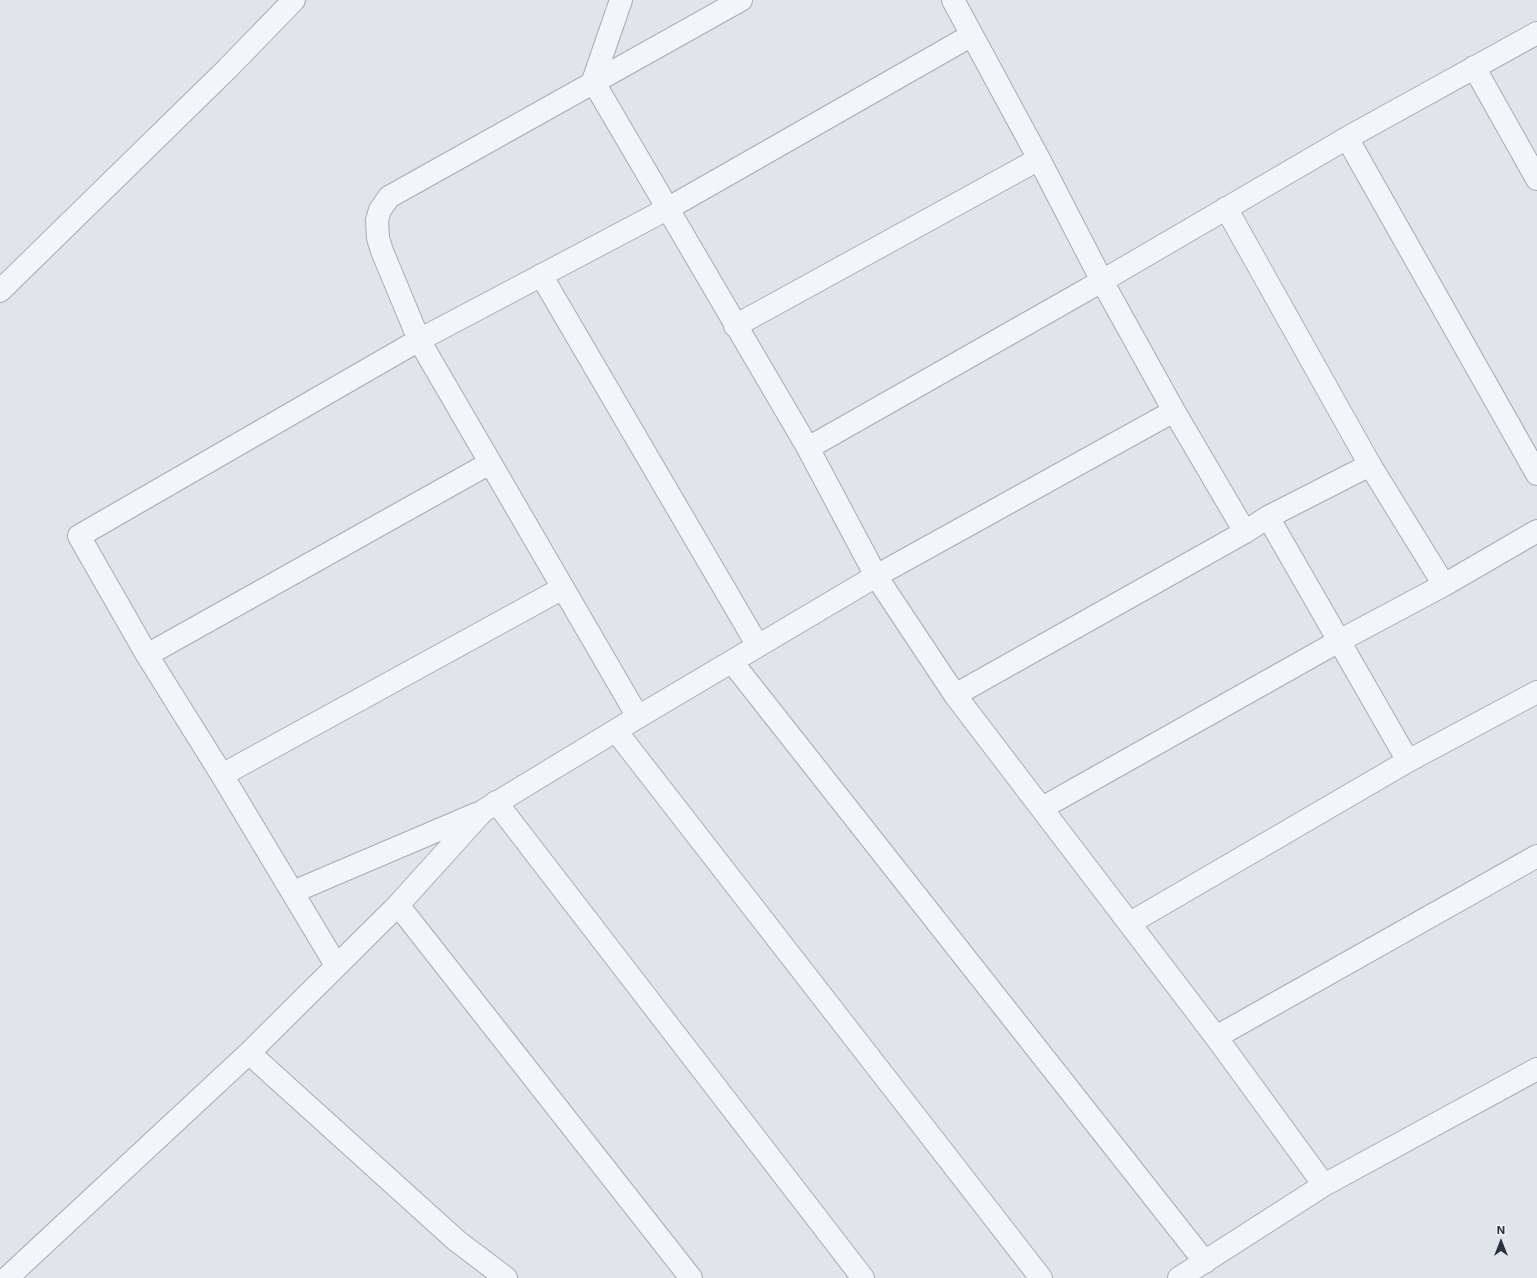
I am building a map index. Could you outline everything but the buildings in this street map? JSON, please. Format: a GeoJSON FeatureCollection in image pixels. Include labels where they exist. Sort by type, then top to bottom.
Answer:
{"type":"FeatureCollection","features":[{"type":"Feature","properties":{"kind":"street"},"geometry":{"type":"LineString","coordinates":[[0,291],[227,69],[294,0]]}},
{"type":"Feature","properties":{"kind":"street"},"geometry":{"type":"LineString","coordinates":[[621,0],[593,81],[735,326],[808,448],[876,576],[955,695],[1216,1037],[1324,1185]]}},
{"type":"Feature","properties":{"kind":"street"},"geometry":{"type":"LineString","coordinates":[[638,717],[419,340],[378,238],[377,220],[380,210],[389,197],[593,81],[741,0]]}},
{"type":"Feature","properties":{"kind":"street"},"geometry":{"type":"LineString","coordinates":[[953,0],[1039,159],[1102,281],[1174,411],[1245,532]]}},
{"type":"Feature","properties":{"kind":"street"},"geometry":{"type":"LineString","coordinates":[[808,448],[1102,281],[1347,138],[1537,33]]}},
{"type":"Feature","properties":{"kind":"street"},"geometry":{"type":"LineString","coordinates":[[336,965],[222,775],[147,655],[79,536],[419,340],[667,208],[972,35]]}},
{"type":"Feature","properties":{"kind":"street"},"geometry":{"type":"LineString","coordinates":[[1474,67],[1537,179]]}},
{"type":"Feature","properties":{"kind":"street"},"geometry":{"type":"LineString","coordinates":[[1347,138],[1537,474]]}},
{"type":"Feature","properties":{"kind":"street"},"geometry":{"type":"LineString","coordinates":[[735,326],[1039,159]]}},
{"type":"Feature","properties":{"kind":"street"},"geometry":{"type":"LineString","coordinates":[[1226,208],[1370,465],[1444,585]]}},
{"type":"Feature","properties":{"kind":"street"},"geometry":{"type":"LineString","coordinates":[[541,275],[758,646]]}},
{"type":"Feature","properties":{"kind":"street"},"geometry":{"type":"LineString","coordinates":[[293,892],[490,807],[638,717],[876,576],[1174,411]]}},
{"type":"Feature","properties":{"kind":"street"},"geometry":{"type":"LineString","coordinates":[[147,655],[490,463]]}},
{"type":"Feature","properties":{"kind":"street"},"geometry":{"type":"LineString","coordinates":[[955,695],[1245,532],[1268,517],[1370,465]]}},
{"type":"Feature","properties":{"kind":"street"},"geometry":{"type":"LineString","coordinates":[[1268,517],[1408,762]]}},
{"type":"Feature","properties":{"kind":"street"},"geometry":{"type":"LineString","coordinates":[[1042,808],[1338,640],[1444,585],[1537,531]]}},
{"type":"Feature","properties":{"kind":"street"},"geometry":{"type":"LineString","coordinates":[[222,775],[563,588]]}},
{"type":"Feature","properties":{"kind":"street"},"geometry":{"type":"LineString","coordinates":[[732,662],[1204,1262]]}},
{"type":"Feature","properties":{"kind":"street"},"geometry":{"type":"LineString","coordinates":[[1130,923],[1408,762],[1537,692]]}},
{"type":"Feature","properties":{"kind":"street"},"geometry":{"type":"LineString","coordinates":[[616,731],[1041,1278]]}},
{"type":"Feature","properties":{"kind":"street"},"geometry":{"type":"LineString","coordinates":[[7,1278],[249,1053],[398,905],[490,807]]}},
{"type":"Feature","properties":{"kind":"street"},"geometry":{"type":"LineString","coordinates":[[490,807],[863,1278]]}},
{"type":"Feature","properties":{"kind":"street"},"geometry":{"type":"LineString","coordinates":[[1216,1037],[1537,856]]}},
{"type":"Feature","properties":{"kind":"street"},"geometry":{"type":"LineString","coordinates":[[398,905],[691,1278]]}},
{"type":"Feature","properties":{"kind":"street"},"geometry":{"type":"LineString","coordinates":[[249,1053],[457,1241],[506,1278]]}},
{"type":"Feature","properties":{"kind":"street"},"geometry":{"type":"LineString","coordinates":[[1179,1278],[1324,1185],[1537,1069]]}}]}
